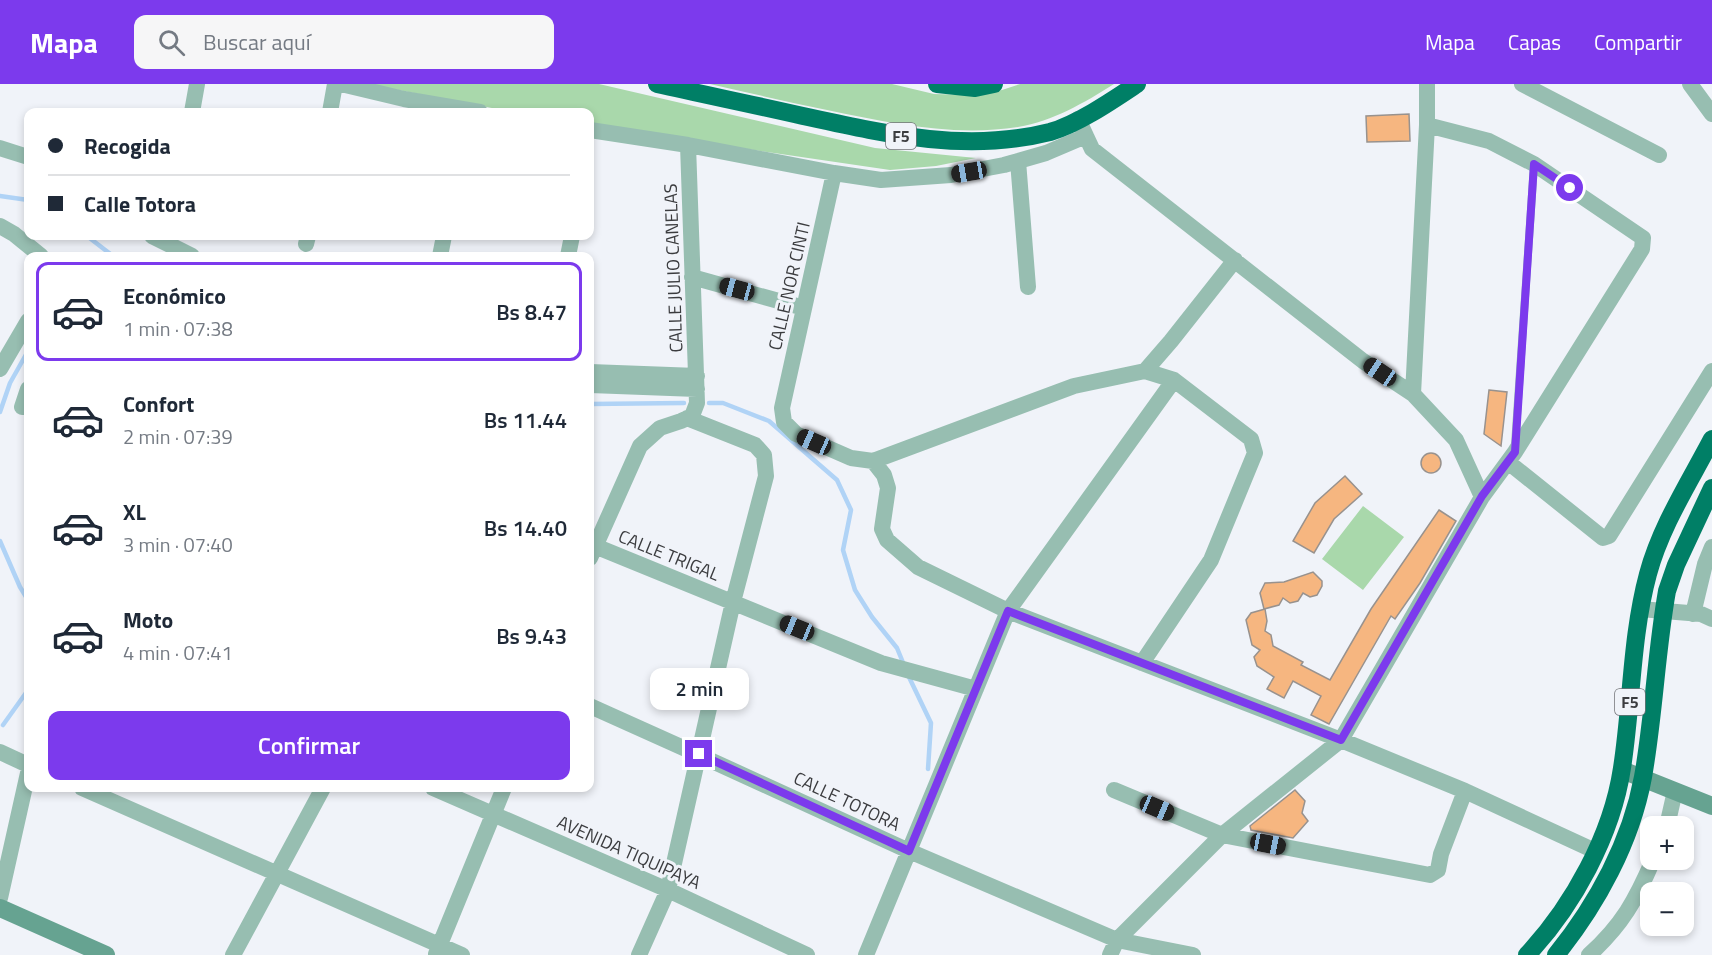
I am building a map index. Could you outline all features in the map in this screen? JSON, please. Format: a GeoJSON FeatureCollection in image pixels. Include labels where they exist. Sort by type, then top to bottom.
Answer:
{"type":"FeatureCollection","features":[{"type":"Feature","properties":{"kind":"highway","name":"F5"},"geometry":{"type":"LineString","coordinates":[[657,84],[879,133],[956,142],[1004,141],[1052,131],[1100,108],[1137,84]]}},
{"type":"Feature","properties":{"kind":"highway"},"geometry":{"type":"LineString","coordinates":[[937,84],[975,88],[994,84]]}},
{"type":"Feature","properties":{"kind":"highway","name":"F5"},"geometry":{"type":"LineString","coordinates":[[1527,955],[1548,932],[1574,896],[1609,818],[1622,770],[1640,609],[1648,574],[1658,545],[1711,442]]}},
{"type":"Feature","properties":{"kind":"highway","name":"F5"},"geometry":{"type":"LineString","coordinates":[[1556,955],[1602,888],[1620,848],[1643,778],[1667,591],[1676,565],[1712,488]]}},
{"type":"Feature","properties":{"kind":"street"},"geometry":{"type":"LineString","coordinates":[[193,108],[197,84]]}},
{"type":"Feature","properties":{"kind":"street"},"geometry":{"type":"LineString","coordinates":[[331,108],[335,84]]}},
{"type":"Feature","properties":{"kind":"street"},"geometry":{"type":"LineString","coordinates":[[340,84],[451,108]]}},
{"type":"Feature","properties":{"kind":"street"},"geometry":{"type":"LineString","coordinates":[[1413,394],[1427,125],[1427,84]]}},
{"type":"Feature","properties":{"kind":"street"},"geometry":{"type":"LineString","coordinates":[[1522,84],[1659,155]]}},
{"type":"Feature","properties":{"kind":"street"},"geometry":{"type":"LineString","coordinates":[[1690,84],[1712,114]]}},
{"type":"Feature","properties":{"kind":"street"},"geometry":{"type":"LineString","coordinates":[[1077,119],[1092,148],[1364,361],[1413,394],[1456,440],[1482,496]]}},
{"type":"Feature","properties":{"kind":"street"},"geometry":{"type":"LineString","coordinates":[[1114,948],[1222,836],[1341,740],[1482,496],[1511,457],[1641,249],[1643,238],[1534,164],[1489,141],[1427,125]]}},
{"type":"Feature","properties":{"kind":"street"},"geometry":{"type":"LineString","coordinates":[[594,131],[881,180],[951,175],[1018,161],[1046,153],[1086,136]]}},
{"type":"Feature","properties":{"kind":"street","name":"CALLE JULIO CANELAS"},"geometry":{"type":"LineString","coordinates":[[687,145],[697,383],[697,403],[692,416],[687,418]]}},
{"type":"Feature","properties":{"kind":"street"},"geometry":{"type":"LineString","coordinates":[[0,148],[24,156]]}},
{"type":"Feature","properties":{"kind":"street"},"geometry":{"type":"LineString","coordinates":[[1018,161],[1028,287]]}},
{"type":"Feature","properties":{"kind":"street","name":"CALLE NOR CINTI"},"geometry":{"type":"LineString","coordinates":[[834,173],[782,408],[784,422],[796,434],[851,458],[873,461]]}},
{"type":"Feature","properties":{"kind":"street"},"geometry":{"type":"LineString","coordinates":[[0,226],[36,252]]}},
{"type":"Feature","properties":{"kind":"street"},"geometry":{"type":"LineString","coordinates":[[160,240],[184,252]]}},
{"type":"Feature","properties":{"kind":"street"},"geometry":{"type":"LineString","coordinates":[[1144,370],[1171,341],[1235,260]]}},
{"type":"Feature","properties":{"kind":"street"},"geometry":{"type":"LineString","coordinates":[[692,277],[804,308]]}},
{"type":"Feature","properties":{"kind":"street"},"geometry":{"type":"LineString","coordinates":[[0,369],[24,328]]}},
{"type":"Feature","properties":{"kind":"street"},"geometry":{"type":"LineString","coordinates":[[1142,663],[1211,560],[1255,453],[1251,439],[1174,380],[1144,370],[1074,386],[873,461],[884,475],[888,488],[882,529],[887,540],[918,567],[1008,611],[1142,663],[1341,740],[1465,791],[1595,851]]}},
{"type":"Feature","properties":{"kind":"street"},"geometry":{"type":"LineString","coordinates":[[1511,457],[1603,538],[1609,536],[1712,371]]}},
{"type":"Feature","properties":{"kind":"street"},"geometry":{"type":"LineString","coordinates":[[594,372],[697,383]]}},
{"type":"Feature","properties":{"kind":"street"},"geometry":{"type":"LineString","coordinates":[[866,955],[1008,611],[1174,380]]}},
{"type":"Feature","properties":{"kind":"street"},"geometry":{"type":"LineString","coordinates":[[594,386],[697,383]]}},
{"type":"Feature","properties":{"kind":"street"},"geometry":{"type":"LineString","coordinates":[[22,407],[24,401]]}},
{"type":"Feature","properties":{"kind":"street"},"geometry":{"type":"LineString","coordinates":[[594,544],[640,446],[660,428],[687,418],[755,445],[764,455],[766,476],[733,602],[668,890],[639,955]]}},
{"type":"Feature","properties":{"kind":"street"},"geometry":{"type":"LineString","coordinates":[[1692,614],[1705,564],[1712,548]]}},
{"type":"Feature","properties":{"kind":"street","name":"CALLE TRIGAL"},"geometry":{"type":"LineString","coordinates":[[594,551],[733,602],[881,663],[976,689]]}},
{"type":"Feature","properties":{"kind":"street"},"geometry":{"type":"LineString","coordinates":[[1640,609],[1701,614],[1712,619]]}},
{"type":"Feature","properties":{"kind":"street","name":"CALLE TOTORA"},"geometry":{"type":"LineString","coordinates":[[594,708],[909,851],[1114,948],[1193,955]]}},
{"type":"Feature","properties":{"kind":"street"},"geometry":{"type":"LineString","coordinates":[[0,752],[24,763]]}},
{"type":"Feature","properties":{"kind":"street"},"geometry":{"type":"LineString","coordinates":[[1622,770],[1712,806]]}},
{"type":"Feature","properties":{"kind":"street"},"geometry":{"type":"LineString","coordinates":[[1114,790],[1222,836],[1431,875],[1438,870],[1441,855],[1465,791]]}},
{"type":"Feature","properties":{"kind":"street"},"geometry":{"type":"LineString","coordinates":[[0,898],[24,791]]}},
{"type":"Feature","properties":{"kind":"street"},"geometry":{"type":"LineString","coordinates":[[1669,816],[1675,791]]}},
{"type":"Feature","properties":{"kind":"street"},"geometry":{"type":"LineString","coordinates":[[91,792],[278,872],[438,950],[462,955]]}},
{"type":"Feature","properties":{"kind":"street"},"geometry":{"type":"LineString","coordinates":[[233,955],[321,792]]}},
{"type":"Feature","properties":{"kind":"street","name":"AVENIDA TIQUIPAYA"},"geometry":{"type":"LineString","coordinates":[[443,792],[668,890],[807,955]]}},
{"type":"Feature","properties":{"kind":"street"},"geometry":{"type":"LineString","coordinates":[[438,950],[503,792]]}},
{"type":"Feature","properties":{"kind":"street"},"geometry":{"type":"LineString","coordinates":[[1589,955],[1623,919],[1649,870]]}},
{"type":"Feature","properties":{"kind":"street"},"geometry":{"type":"LineString","coordinates":[[0,908],[106,955]]}},
{"type":"Feature","properties":{"kind":"lane"},"geometry":{"type":"LineString","coordinates":[[1511,457],[1534,164]]}},
{"type":"Feature","properties":{"kind":"green space"},"geometry":{"type":"Polygon","coordinates":[[[367,84],[599,84],[875,148],[976,158],[936,166],[890,170],[594,127],[594,108],[491,108],[367,84]]]}},
{"type":"Feature","properties":{"kind":"green space"},"geometry":{"type":"Polygon","coordinates":[[[710,84],[892,84],[934,94],[971,95],[1002,90],[1020,84],[1114,84],[1080,104],[1044,120],[1018,127],[970,130],[922,127],[874,120],[710,84]]]}},
{"type":"Feature","properties":{"kind":"green space"},"geometry":{"type":"Polygon","coordinates":[[[1363,506],[1404,537],[1363,590],[1322,559],[1363,506]]]}},
{"type":"Feature","properties":{"kind":"building"},"geometry":{"type":"Polygon","coordinates":[[[1409,114],[1410,141],[1367,142],[1366,116],[1409,114]]]}},
{"type":"Feature","properties":{"kind":"building"},"geometry":{"type":"Polygon","coordinates":[[[1489,390],[1507,392],[1501,446],[1484,434],[1489,390]]]}},
{"type":"Feature","properties":{"kind":"building"},"geometry":{"type":"Polygon","coordinates":[[[1427,453],[1435,453],[1441,459],[1441,467],[1435,473],[1427,473],[1421,467],[1421,459],[1427,453]]]}},
{"type":"Feature","properties":{"kind":"building"},"geometry":{"type":"Polygon","coordinates":[[[1345,476],[1362,494],[1334,519],[1314,553],[1293,541],[1315,503],[1345,476]]]}},
{"type":"Feature","properties":{"kind":"building"},"geometry":{"type":"Polygon","coordinates":[[[1439,510],[1456,521],[1420,583],[1395,619],[1391,616],[1329,724],[1311,715],[1321,696],[1293,681],[1284,698],[1267,689],[1274,677],[1257,666],[1254,657],[1260,650],[1252,645],[1246,620],[1251,613],[1265,609],[1267,621],[1265,631],[1271,635],[1273,646],[1303,662],[1301,665],[1330,680],[1371,609],[1439,510]]]}},
{"type":"Feature","properties":{"kind":"building"},"geometry":{"type":"Polygon","coordinates":[[[1313,572],[1322,581],[1317,595],[1310,597],[1303,593],[1298,601],[1290,603],[1283,598],[1279,605],[1264,609],[1260,593],[1265,583],[1284,582],[1313,572]]]}},
{"type":"Feature","properties":{"kind":"building"},"geometry":{"type":"Polygon","coordinates":[[[1295,790],[1305,801],[1302,813],[1308,821],[1293,838],[1251,830],[1250,826],[1295,790]]]}},
{"type":"Feature","properties":{"kind":"waterway"},"geometry":{"type":"LineString","coordinates":[[0,196],[24,199]]}},
{"type":"Feature","properties":{"kind":"waterway"},"geometry":{"type":"LineString","coordinates":[[92,240],[108,252]]}},
{"type":"Feature","properties":{"kind":"waterway"},"geometry":{"type":"LineString","coordinates":[[0,412],[10,383],[24,358]]}},
{"type":"Feature","properties":{"kind":"waterway"},"geometry":{"type":"LineString","coordinates":[[594,404],[684,403]]}},
{"type":"Feature","properties":{"kind":"waterway"},"geometry":{"type":"LineString","coordinates":[[709,403],[723,403],[769,421],[837,480],[851,510],[843,550],[855,590],[872,617],[897,648],[904,665]]}},
{"type":"Feature","properties":{"kind":"waterway"},"geometry":{"type":"LineString","coordinates":[[0,541],[24,594]]}},
{"type":"Feature","properties":{"kind":"waterway"},"geometry":{"type":"LineString","coordinates":[[908,675],[931,723],[928,769]]}},
{"type":"Feature","properties":{"kind":"waterway"},"geometry":{"type":"LineString","coordinates":[[3,725],[24,696]]}},
{"type":"Feature","properties":{"kind":"route"},"geometry":{"type":"LineString","coordinates":[[699,754],[909,851],[1008,611],[1341,740],[1482,496],[1515,452],[1534,164],[1570,188]]}}]}
